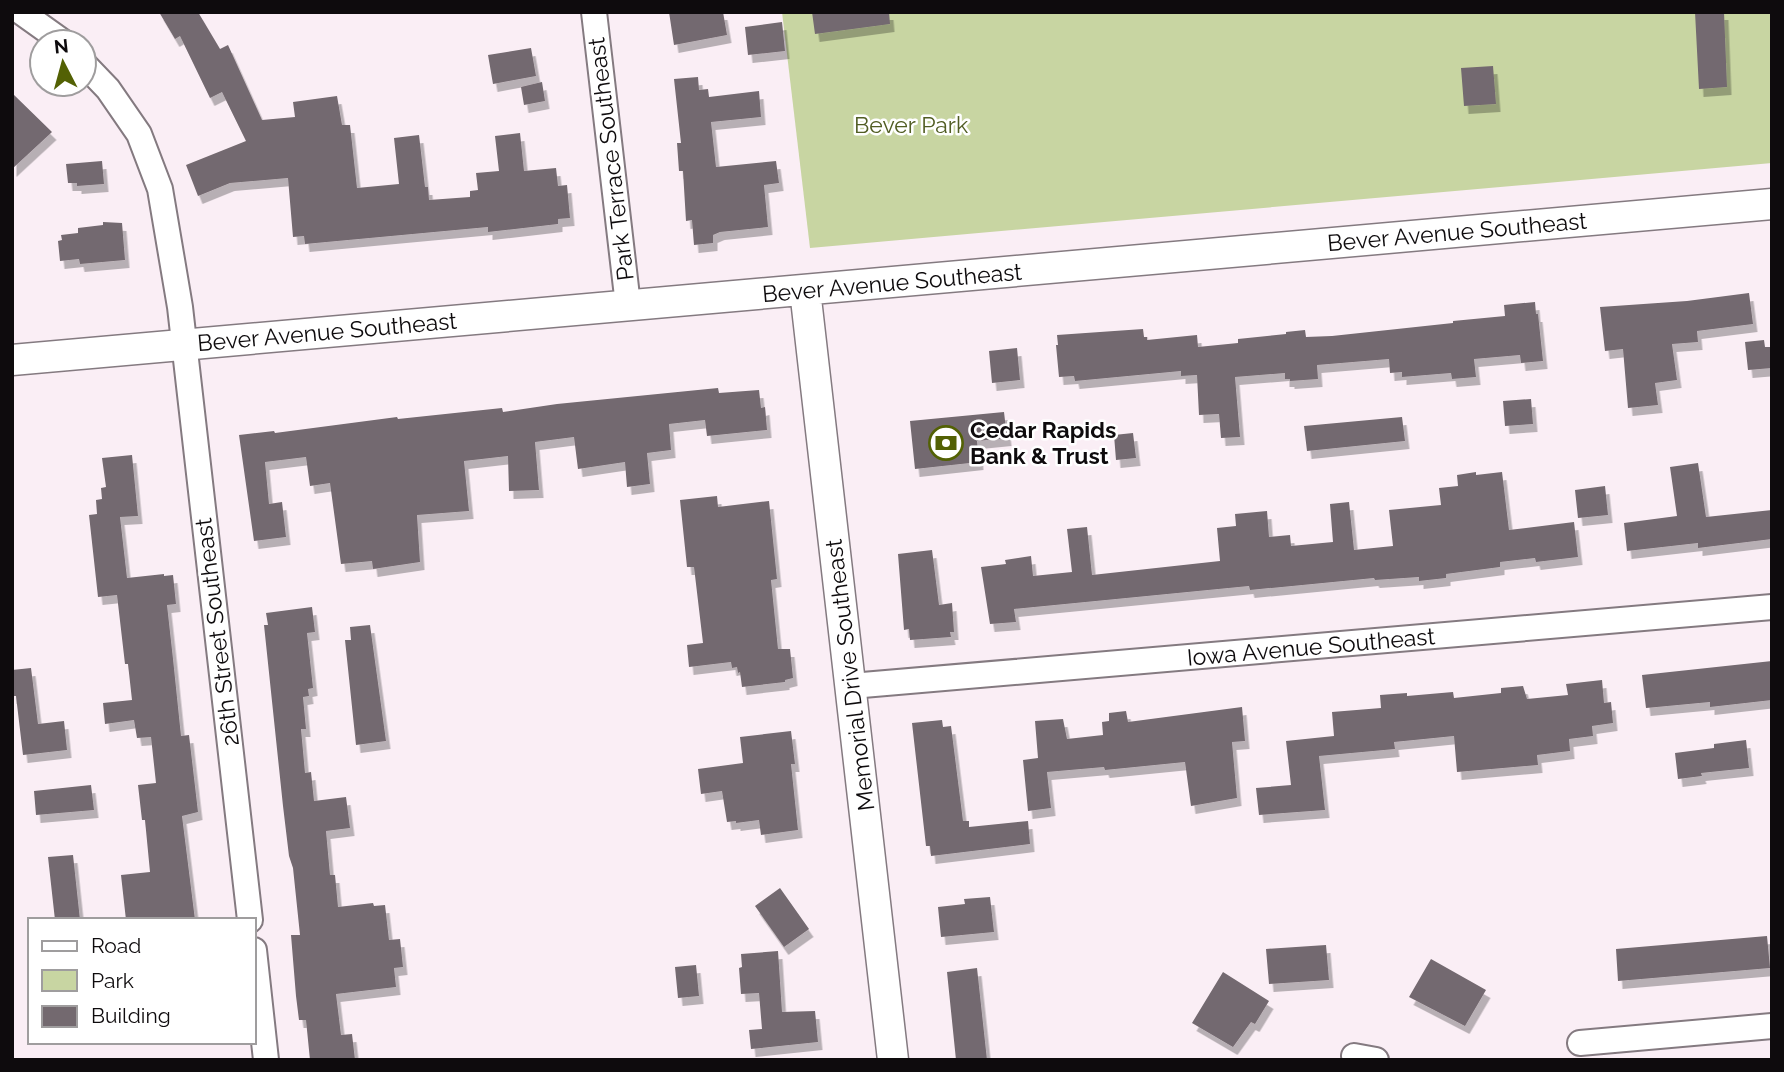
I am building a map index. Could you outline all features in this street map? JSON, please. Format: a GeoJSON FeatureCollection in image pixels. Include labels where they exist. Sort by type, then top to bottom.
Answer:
{"type":"FeatureCollection","features":[{"type":"Feature","properties":{"kind":"street"},"geometry":{"type":"LineString","coordinates":[[22,12],[44,28]]}},
{"type":"Feature","properties":{"kind":"street","name":"Park Terrace Southeast"},"geometry":{"type":"LineString","coordinates":[[594,12],[628,305]]}},
{"type":"Feature","properties":{"kind":"street","name":"26th Street Southeast"},"geometry":{"type":"LineString","coordinates":[[98,79],[139,134],[160,189],[180,307],[250,918]]}},
{"type":"Feature","properties":{"kind":"street","name":"Bever Avenue Southeast"},"geometry":{"type":"LineString","coordinates":[[12,359],[1772,204]]}},
{"type":"Feature","properties":{"kind":"street","name":"Memorial Drive Southeast"},"geometry":{"type":"LineString","coordinates":[[805,290],[894,1060]]}},
{"type":"Feature","properties":{"kind":"street","name":"Iowa Avenue Southeast"},"geometry":{"type":"LineString","coordinates":[[851,686],[1772,607]]}},
{"type":"Feature","properties":{"kind":"street"},"geometry":{"type":"LineString","coordinates":[[256,968],[266,1060]]}},
{"type":"Feature","properties":{"kind":"street"},"geometry":{"type":"LineString","coordinates":[[1580,1043],[1772,1026]]}},
{"type":"Feature","properties":{"kind":"green space","name":"Bever Park"},"geometry":{"type":"Polygon","coordinates":[[[782,12],[1772,12],[1772,163],[810,248],[782,12]]]}},
{"type":"Feature","properties":{"kind":"building"},"geometry":{"type":"Polygon","coordinates":[[[159,12],[198,12],[220,49],[228,45],[262,120],[295,117],[293,102],[337,96],[342,125],[350,125],[357,188],[399,184],[394,138],[419,135],[429,200],[470,197],[470,191],[478,190],[476,173],[499,171],[495,136],[520,133],[524,171],[556,168],[558,186],[567,185],[570,218],[558,219],[558,224],[488,232],[488,227],[305,244],[304,236],[293,237],[288,178],[230,183],[198,196],[186,165],[246,141],[222,92],[210,98],[180,36],[175,39],[159,12]]]}},
{"type":"Feature","properties":{"kind":"building"},"geometry":{"type":"Polygon","coordinates":[[[669,12],[723,12],[727,35],[674,45],[669,12]]]}},
{"type":"Feature","properties":{"kind":"building"},"geometry":{"type":"Polygon","coordinates":[[[812,12],[889,12],[890,24],[815,34],[812,12]]]}},
{"type":"Feature","properties":{"kind":"building"},"geometry":{"type":"Polygon","coordinates":[[[1695,12],[1724,12],[1727,87],[1699,89],[1695,12]]]}},
{"type":"Feature","properties":{"kind":"building"},"geometry":{"type":"Polygon","coordinates":[[[782,22],[785,51],[748,55],[745,27],[782,22]]]}},
{"type":"Feature","properties":{"kind":"building"},"geometry":{"type":"Polygon","coordinates":[[[531,48],[536,76],[493,84],[488,55],[531,48]]]}},
{"type":"Feature","properties":{"kind":"building"},"geometry":{"type":"Polygon","coordinates":[[[1493,66],[1496,104],[1464,106],[1461,68],[1493,66]]]}},
{"type":"Feature","properties":{"kind":"building"},"geometry":{"type":"Polygon","coordinates":[[[698,77],[699,90],[708,89],[709,97],[759,91],[761,117],[711,122],[716,167],[776,161],[779,183],[764,185],[768,227],[720,232],[713,235],[713,243],[694,245],[692,220],[686,221],[683,171],[679,171],[677,143],[681,143],[674,79],[698,77]]]}},
{"type":"Feature","properties":{"kind":"building"},"geometry":{"type":"Polygon","coordinates":[[[542,82],[545,101],[524,105],[521,87],[542,82]]]}},
{"type":"Feature","properties":{"kind":"building"},"geometry":{"type":"Polygon","coordinates":[[[12,93],[52,132],[12,169],[12,93]]]}},
{"type":"Feature","properties":{"kind":"building"},"geometry":{"type":"Polygon","coordinates":[[[102,161],[104,184],[77,186],[77,183],[68,183],[66,164],[102,161]]]}},
{"type":"Feature","properties":{"kind":"building"},"geometry":{"type":"Polygon","coordinates":[[[103,222],[122,223],[125,260],[80,264],[79,259],[60,261],[58,241],[62,240],[61,235],[78,233],[78,228],[103,225],[103,222]]]}},
{"type":"Feature","properties":{"kind":"building"},"geometry":{"type":"Polygon","coordinates":[[[1749,293],[1753,324],[1697,331],[1698,342],[1672,344],[1677,380],[1655,383],[1658,405],[1628,408],[1623,349],[1605,351],[1600,307],[1687,301],[1749,293]]]}},
{"type":"Feature","properties":{"kind":"building"},"geometry":{"type":"Polygon","coordinates":[[[1535,302],[1543,361],[1521,363],[1520,355],[1474,359],[1476,377],[1452,379],[1451,373],[1402,377],[1402,372],[1390,373],[1389,359],[1317,365],[1318,379],[1290,381],[1285,379],[1285,373],[1235,377],[1240,437],[1221,438],[1219,414],[1199,415],[1197,375],[1181,376],[1181,371],[1075,381],[1074,376],[1059,377],[1057,335],[1143,329],[1147,340],[1197,335],[1198,347],[1238,343],[1238,339],[1305,330],[1306,337],[1332,336],[1453,323],[1505,316],[1504,305],[1535,302]]]}},
{"type":"Feature","properties":{"kind":"building"},"geometry":{"type":"Polygon","coordinates":[[[1764,340],[1765,347],[1772,347],[1772,368],[1748,370],[1745,342],[1764,340]]]}},
{"type":"Feature","properties":{"kind":"building"},"geometry":{"type":"Polygon","coordinates":[[[1017,348],[1020,380],[992,383],[989,351],[1017,348]]]}},
{"type":"Feature","properties":{"kind":"building"},"geometry":{"type":"Polygon","coordinates":[[[718,388],[719,393],[759,390],[761,408],[765,407],[767,430],[707,436],[705,420],[669,424],[671,450],[647,453],[650,484],[627,487],[625,462],[578,469],[574,437],[535,442],[539,490],[509,491],[508,456],[464,461],[469,511],[417,515],[420,562],[373,569],[372,561],[341,564],[330,483],[310,486],[306,457],[265,462],[269,504],[282,502],[286,537],[254,541],[239,435],[397,417],[502,408],[503,412],[718,388]]]}},
{"type":"Feature","properties":{"kind":"building"},"geometry":{"type":"Polygon","coordinates":[[[1531,399],[1533,424],[1505,426],[1503,401],[1531,399]]]}},
{"type":"Feature","properties":{"kind":"building"},"geometry":{"type":"Polygon","coordinates":[[[1004,412],[1007,438],[977,441],[979,462],[915,469],[910,421],[1004,412]]]}},
{"type":"Feature","properties":{"kind":"building"},"geometry":{"type":"Polygon","coordinates":[[[1402,417],[1405,441],[1307,451],[1304,426],[1402,417]]]}},
{"type":"Feature","properties":{"kind":"building"},"geometry":{"type":"Polygon","coordinates":[[[1133,433],[1136,458],[1116,460],[1114,435],[1133,433]]]}},
{"type":"Feature","properties":{"kind":"building"},"geometry":{"type":"Polygon","coordinates":[[[132,455],[138,516],[120,517],[127,578],[173,575],[176,604],[167,605],[181,736],[189,735],[198,812],[182,816],[195,918],[126,918],[121,875],[150,872],[145,820],[142,820],[138,785],[156,783],[151,737],[137,738],[134,720],[105,724],[103,703],[132,700],[117,595],[98,597],[89,515],[97,514],[96,500],[102,499],[101,488],[106,487],[102,458],[132,455]]]}},
{"type":"Feature","properties":{"kind":"building"},"geometry":{"type":"Polygon","coordinates":[[[1698,463],[1706,517],[1772,510],[1772,539],[1698,548],[1698,543],[1627,551],[1624,523],[1677,516],[1670,467],[1698,463]]]}},
{"type":"Feature","properties":{"kind":"building"},"geometry":{"type":"Polygon","coordinates":[[[1476,472],[1476,475],[1502,472],[1509,530],[1574,522],[1578,557],[1536,562],[1535,558],[1500,562],[1500,567],[1446,574],[1446,578],[1419,581],[1419,577],[1374,578],[1250,590],[1249,586],[1014,609],[1016,622],[990,624],[981,567],[1006,564],[1005,560],[1031,556],[1033,576],[1072,572],[1067,529],[1087,527],[1092,575],[1220,561],[1217,528],[1236,526],[1235,514],[1267,511],[1269,537],[1290,535],[1291,546],[1333,542],[1330,504],[1349,502],[1354,550],[1393,546],[1389,510],[1441,505],[1439,488],[1458,486],[1457,475],[1476,472]]]}},
{"type":"Feature","properties":{"kind":"building"},"geometry":{"type":"Polygon","coordinates":[[[1605,486],[1608,515],[1578,518],[1575,490],[1605,486]]]}},
{"type":"Feature","properties":{"kind":"building"},"geometry":{"type":"Polygon","coordinates":[[[717,496],[718,507],[769,501],[777,579],[771,580],[778,649],[790,649],[793,678],[785,682],[742,687],[740,672],[738,673],[737,667],[732,668],[731,662],[689,667],[687,645],[703,643],[694,567],[687,567],[680,500],[717,496]]]}},
{"type":"Feature","properties":{"kind":"building"},"geometry":{"type":"Polygon","coordinates":[[[932,550],[939,605],[952,603],[954,632],[950,632],[951,637],[910,640],[909,629],[904,630],[898,554],[932,550]]]}},
{"type":"Feature","properties":{"kind":"building"},"geometry":{"type":"Polygon","coordinates":[[[312,607],[315,632],[307,633],[313,688],[308,689],[309,696],[303,697],[306,729],[301,729],[305,773],[311,772],[314,801],[346,797],[350,828],[326,831],[330,875],[335,875],[338,907],[373,903],[374,906],[385,905],[389,940],[400,939],[403,967],[394,968],[396,987],[336,994],[341,1035],[352,1034],[355,1060],[310,1060],[306,1020],[299,1020],[296,996],[291,935],[300,935],[264,625],[268,625],[266,613],[312,607]]]}},
{"type":"Feature","properties":{"kind":"building"},"geometry":{"type":"Polygon","coordinates":[[[370,625],[386,741],[356,745],[345,640],[351,640],[350,627],[370,625]]]}},
{"type":"Feature","properties":{"kind":"building"},"geometry":{"type":"Polygon","coordinates":[[[1772,661],[1772,700],[1710,707],[1710,702],[1646,708],[1642,675],[1772,661]]]}},
{"type":"Feature","properties":{"kind":"building"},"geometry":{"type":"Polygon","coordinates":[[[31,668],[38,724],[64,721],[67,750],[23,755],[16,696],[12,696],[12,670],[31,668]]]}},
{"type":"Feature","properties":{"kind":"building"},"geometry":{"type":"Polygon","coordinates":[[[1602,680],[1604,703],[1611,702],[1613,723],[1592,726],[1593,736],[1569,739],[1570,751],[1537,755],[1538,765],[1457,772],[1454,736],[1394,742],[1395,749],[1319,756],[1325,810],[1259,815],[1256,788],[1291,785],[1286,741],[1334,736],[1332,712],[1381,708],[1380,695],[1407,693],[1407,696],[1453,692],[1454,698],[1501,693],[1501,688],[1523,686],[1527,699],[1568,695],[1566,684],[1602,680]]]}},
{"type":"Feature","properties":{"kind":"building"},"geometry":{"type":"Polygon","coordinates":[[[1242,707],[1245,741],[1232,742],[1237,798],[1191,806],[1185,762],[1105,770],[1104,767],[1047,772],[1051,808],[1028,811],[1023,760],[1038,758],[1035,721],[1063,719],[1067,739],[1103,735],[1102,722],[1109,721],[1109,713],[1126,711],[1128,722],[1242,707]]]}},
{"type":"Feature","properties":{"kind":"building"},"geometry":{"type":"Polygon","coordinates":[[[942,720],[943,727],[951,726],[963,821],[969,821],[969,827],[1028,821],[1030,844],[931,856],[930,846],[926,846],[912,723],[942,720]]]}},
{"type":"Feature","properties":{"kind":"building"},"geometry":{"type":"Polygon","coordinates":[[[791,731],[795,764],[791,764],[798,830],[761,835],[759,820],[727,822],[722,791],[701,794],[698,769],[743,763],[740,737],[791,731]]]}},
{"type":"Feature","properties":{"kind":"building"},"geometry":{"type":"Polygon","coordinates":[[[1746,740],[1749,768],[1701,773],[1702,776],[1678,779],[1675,753],[1714,748],[1714,744],[1746,740]]]}},
{"type":"Feature","properties":{"kind":"building"},"geometry":{"type":"Polygon","coordinates":[[[91,785],[94,810],[36,815],[34,791],[91,785]]]}},
{"type":"Feature","properties":{"kind":"building"},"geometry":{"type":"Polygon","coordinates":[[[73,855],[80,918],[55,918],[48,857],[73,855]]]}},
{"type":"Feature","properties":{"kind":"building"},"geometry":{"type":"Polygon","coordinates":[[[780,888],[809,929],[784,947],[755,906],[780,888]]]}},
{"type":"Feature","properties":{"kind":"building"},"geometry":{"type":"Polygon","coordinates":[[[990,897],[994,932],[941,937],[938,907],[965,904],[964,899],[990,897]]]}},
{"type":"Feature","properties":{"kind":"building"},"geometry":{"type":"Polygon","coordinates":[[[1767,936],[1770,968],[1618,981],[1616,949],[1767,936]]]}},
{"type":"Feature","properties":{"kind":"building"},"geometry":{"type":"Polygon","coordinates":[[[1326,945],[1329,980],[1269,984],[1266,949],[1326,945]]]}},
{"type":"Feature","properties":{"kind":"building"},"geometry":{"type":"Polygon","coordinates":[[[778,951],[782,1012],[815,1011],[818,1042],[751,1049],[749,1030],[762,1029],[759,993],[741,994],[741,954],[778,951]]]}},
{"type":"Feature","properties":{"kind":"building"},"geometry":{"type":"Polygon","coordinates":[[[1431,959],[1486,990],[1465,1026],[1409,997],[1431,959]]]}},
{"type":"Feature","properties":{"kind":"building"},"geometry":{"type":"Polygon","coordinates":[[[696,965],[699,996],[678,998],[675,967],[696,965]]]}},
{"type":"Feature","properties":{"kind":"building"},"geometry":{"type":"Polygon","coordinates":[[[977,968],[987,1060],[956,1060],[947,972],[977,968]]]}},
{"type":"Feature","properties":{"kind":"building"},"geometry":{"type":"Polygon","coordinates":[[[1223,972],[1269,1001],[1255,1024],[1251,1022],[1233,1047],[1192,1023],[1223,972]]]}},
{"type":"Feature","properties":{"kind":"place","name":"Cedar Rapids Bank & Trust"},"geometry":{"type":"Point","coordinates":[946,443]}}]}
